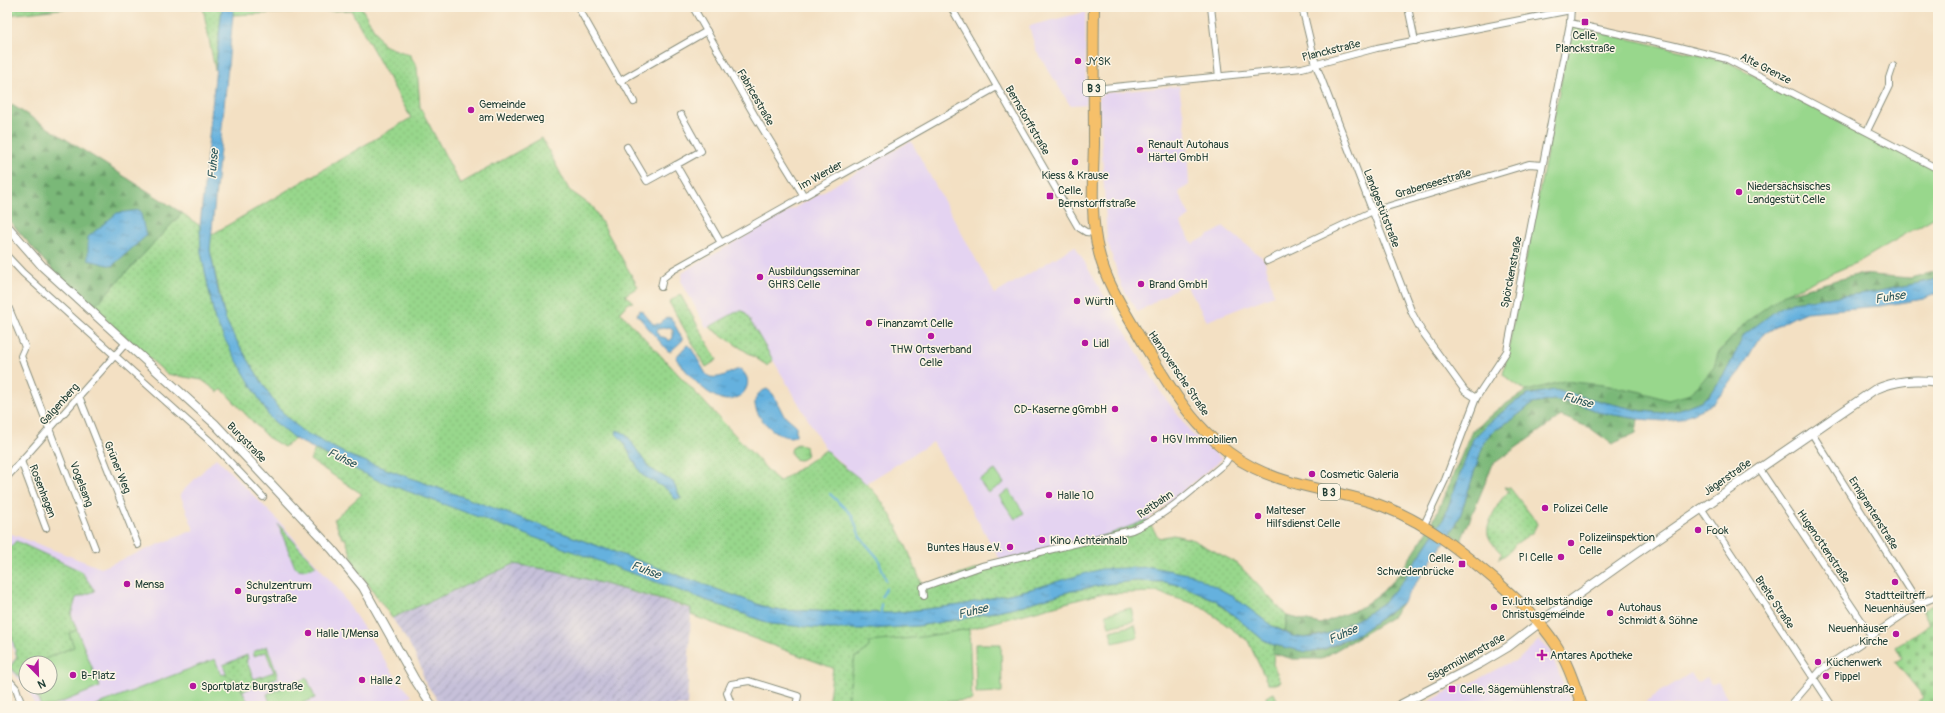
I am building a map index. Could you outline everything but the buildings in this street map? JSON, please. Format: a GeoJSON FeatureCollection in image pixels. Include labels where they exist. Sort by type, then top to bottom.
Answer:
{"type":"FeatureCollection","features":[{"type":"Feature","properties":{"kind":"main road","name":"B 3"},"geometry":{"type":"LineString","coordinates":[[1094,7],[1095,232]]}},
{"type":"Feature","properties":{"kind":"main road","name":"Hannoversche Straße"},"geometry":{"type":"LineString","coordinates":[[1095,232],[1102,266],[1114,293],[1152,357],[1184,406],[1204,430],[1231,454],[1253,468],[1272,476],[1307,487],[1368,501],[1401,513],[1426,527],[1449,543],[1526,607],[1540,622],[1561,654],[1582,706]]}},
{"type":"Feature","properties":{"kind":"street"},"geometry":{"type":"LineString","coordinates":[[578,7],[634,102]]}},
{"type":"Feature","properties":{"kind":"street","name":"Fabricestraße"},"geometry":{"type":"LineString","coordinates":[[693,7],[756,118],[804,196]]}},
{"type":"Feature","properties":{"kind":"street","name":"Bernstorffstraße"},"geometry":{"type":"LineString","coordinates":[[951,7],[1078,228],[1086,232],[1095,232]]}},
{"type":"Feature","properties":{"kind":"street"},"geometry":{"type":"LineString","coordinates":[[1210,7],[1219,76]]}},
{"type":"Feature","properties":{"kind":"street","name":"Landgestütstraße"},"geometry":{"type":"LineString","coordinates":[[1302,7],[1316,65],[1412,313],[1421,330],[1465,391],[1476,398]]}},
{"type":"Feature","properties":{"kind":"street"},"geometry":{"type":"LineString","coordinates":[[1408,7],[1415,41]]}},
{"type":"Feature","properties":{"kind":"street","name":"Planckstraße"},"geometry":{"type":"LineString","coordinates":[[1094,89],[1316,65],[1377,48],[1571,9]]}},
{"type":"Feature","properties":{"kind":"street","name":"Spörckenstraße"},"geometry":{"type":"LineString","coordinates":[[1426,527],[1446,480],[1476,398],[1507,351],[1570,23],[1571,9]]}},
{"type":"Feature","properties":{"kind":"street","name":"Alte Grenze"},"geometry":{"type":"LineString","coordinates":[[1570,23],[1727,59],[1938,169]]}},
{"type":"Feature","properties":{"kind":"street"},"geometry":{"type":"LineString","coordinates":[[620,80],[707,31]]}},
{"type":"Feature","properties":{"kind":"street"},"geometry":{"type":"LineString","coordinates":[[1867,131],[1888,86],[1893,66]]}},
{"type":"Feature","properties":{"kind":"street","name":"Im Werder"},"geometry":{"type":"LineString","coordinates":[[661,287],[663,278],[673,270],[997,87]]}},
{"type":"Feature","properties":{"kind":"street"},"geometry":{"type":"LineString","coordinates":[[627,147],[647,181],[701,151],[682,115]]}},
{"type":"Feature","properties":{"kind":"street","name":"Grabenseestraße"},"geometry":{"type":"LineString","coordinates":[[1267,261],[1373,211],[1528,164],[1542,166]]}},
{"type":"Feature","properties":{"kind":"street"},"geometry":{"type":"LineString","coordinates":[[676,165],[721,243]]}},
{"type":"Feature","properties":{"kind":"street","name":"Burgstraße"},"geometry":{"type":"LineString","coordinates":[[7,226],[43,267],[215,424],[274,486],[348,568],[363,587],[415,680],[432,706]]}},
{"type":"Feature","properties":{"kind":"street"},"geometry":{"type":"LineString","coordinates":[[7,256],[23,273],[212,442],[262,497]]}},
{"type":"Feature","properties":{"kind":"street","name":"Vogelsang"},"geometry":{"type":"LineString","coordinates":[[7,304],[25,348],[21,356],[95,548]]}},
{"type":"Feature","properties":{"kind":"street","name":"Galgenberg"},"geometry":{"type":"LineString","coordinates":[[7,477],[126,343]]}},
{"type":"Feature","properties":{"kind":"street","name":"Jägerstraße"},"geometry":{"type":"LineString","coordinates":[[1540,622],[1701,508],[1874,390],[1901,380],[1938,382]]}},
{"type":"Feature","properties":{"kind":"street","name":"Grüner Weg"},"geometry":{"type":"LineString","coordinates":[[79,396],[138,545]]}},
{"type":"Feature","properties":{"kind":"street","name":"Emigrantenstraße"},"geometry":{"type":"LineString","coordinates":[[1811,432],[1919,604]]}},
{"type":"Feature","properties":{"kind":"street","name":"Reitbahn"},"geometry":{"type":"LineString","coordinates":[[924,596],[922,587],[982,566],[1132,530],[1146,524],[1163,514],[1225,463],[1231,454]]}},
{"type":"Feature","properties":{"kind":"street","name":"Rosenhagen"},"geometry":{"type":"LineString","coordinates":[[21,461],[46,528]]}},
{"type":"Feature","properties":{"kind":"street","name":"Hugenottenstraße"},"geometry":{"type":"LineString","coordinates":[[1759,468],[1871,635]]}},
{"type":"Feature","properties":{"kind":"street","name":"Breite Straße"},"geometry":{"type":"LineString","coordinates":[[1701,508],[1832,706]]}},
{"type":"Feature","properties":{"kind":"street"},"geometry":{"type":"LineString","coordinates":[[1790,706],[1821,670],[1919,604],[1938,596]]}},
{"type":"Feature","properties":{"kind":"street","name":"Sägemühlenstraße"},"geometry":{"type":"LineString","coordinates":[[1398,706],[1496,655],[1540,622]]}},
{"type":"Feature","properties":{"kind":"street"},"geometry":{"type":"LineString","coordinates":[[7,678],[16,688],[22,706]]}},
{"type":"Feature","properties":{"kind":"street"},"geometry":{"type":"LineString","coordinates":[[732,706],[727,693],[731,684],[749,681],[798,696],[796,706]]}},
{"type":"Feature","properties":{"kind":"shaded area"},"geometry":{"type":"Polygon","coordinates":[[[1085,12],[1086,104],[1070,105],[1036,50],[1029,26],[1085,12]]]}},
{"type":"Feature","properties":{"kind":"shaded area"},"geometry":{"type":"Polygon","coordinates":[[[1179,86],[1186,132],[1189,185],[1178,192],[1190,216],[1180,223],[1193,244],[1224,227],[1264,259],[1274,295],[1207,321],[1185,283],[1138,312],[1122,287],[1107,241],[1099,98],[1104,93],[1179,86]]]}},
{"type":"Feature","properties":{"kind":"shaded area"},"geometry":{"type":"Polygon","coordinates":[[[911,141],[995,294],[1075,246],[1160,391],[1193,435],[1222,459],[1147,520],[1110,534],[1001,561],[933,442],[865,484],[826,450],[746,314],[738,311],[709,327],[706,327],[681,281],[683,272],[911,141]]]}},
{"type":"Feature","properties":{"kind":"shaded area","name":"Schulzentrum Burgstraße"},"geometry":{"type":"Polygon","coordinates":[[[216,458],[277,519],[338,589],[397,679],[412,696],[387,706],[35,706],[31,695],[58,695],[58,655],[18,655],[18,678],[8,667],[16,657],[7,633],[7,536],[9,533],[101,568],[194,530],[180,494],[216,458]]]}},
{"type":"Feature","properties":{"kind":"shaded area"},"geometry":{"type":"Polygon","coordinates":[[[514,564],[557,571],[691,609],[687,706],[442,706],[423,679],[422,669],[410,645],[392,618],[514,564]]]}},
{"type":"Feature","properties":{"kind":"shaded area"},"geometry":{"type":"Polygon","coordinates":[[[1539,640],[1548,648],[1571,702],[1561,706],[1421,706],[1460,685],[1471,683],[1506,664],[1518,660],[1539,640]]]}},
{"type":"Feature","properties":{"kind":"shaded area"},"geometry":{"type":"Polygon","coordinates":[[[1691,673],[1697,683],[1707,677],[1711,684],[1718,681],[1729,701],[1722,706],[1648,706],[1646,701],[1691,673]]]}},
{"type":"Feature","properties":{"kind":"green space"},"geometry":{"type":"Polygon","coordinates":[[[78,7],[7,15],[7,8],[78,7]]]}},
{"type":"Feature","properties":{"kind":"green space"},"geometry":{"type":"Polygon","coordinates":[[[78,7],[222,7],[215,70],[203,8],[78,7]]]}},
{"type":"Feature","properties":{"kind":"green space"},"geometry":{"type":"Polygon","coordinates":[[[233,7],[361,7],[383,45],[410,55],[417,67],[420,107],[460,184],[542,138],[569,190],[593,207],[638,287],[625,295],[633,302],[628,303],[620,312],[779,482],[826,450],[838,462],[864,482],[884,504],[891,516],[923,587],[1001,561],[1110,534],[1147,520],[1159,538],[1173,535],[1191,539],[1237,563],[1287,616],[1285,631],[1272,626],[1231,595],[1193,576],[1151,567],[1031,589],[961,605],[891,613],[774,610],[350,456],[302,431],[277,407],[233,335],[225,318],[210,250],[211,235],[411,118],[351,10],[233,15],[233,7]]]}},
{"type":"Feature","properties":{"kind":"green space","name":"Niedersächsisches Landgestüt Celle"},"geometry":{"type":"Polygon","coordinates":[[[1572,26],[1726,61],[1938,170],[1938,215],[1860,261],[1784,294],[1746,322],[1718,353],[1714,367],[1699,385],[1687,395],[1668,400],[1638,391],[1604,385],[1564,381],[1526,391],[1503,375],[1572,26]]]}},
{"type":"Feature","properties":{"kind":"green space"},"geometry":{"type":"Polygon","coordinates":[[[12,105],[182,213],[93,308],[46,263],[7,218],[7,110],[12,105]]]}},
{"type":"Feature","properties":{"kind":"green space"},"geometry":{"type":"Polygon","coordinates":[[[182,213],[200,226],[201,252],[215,320],[270,418],[295,439],[284,447],[267,437],[222,389],[218,392],[202,380],[167,374],[93,308],[182,213]]]}},
{"type":"Feature","properties":{"kind":"green space"},"geometry":{"type":"Polygon","coordinates":[[[1938,271],[1938,279],[1875,292],[1792,302],[1744,335],[1729,366],[1711,394],[1701,401],[1675,411],[1662,413],[1641,411],[1554,390],[1528,395],[1515,402],[1489,423],[1473,439],[1444,518],[1403,581],[1382,604],[1362,617],[1330,633],[1304,638],[1292,636],[1285,631],[1287,616],[1320,624],[1360,608],[1382,592],[1400,573],[1432,524],[1472,431],[1498,409],[1526,391],[1564,381],[1604,385],[1638,391],[1668,400],[1714,367],[1718,354],[1746,322],[1784,294],[1860,274],[1910,278],[1938,271]]]}},
{"type":"Feature","properties":{"kind":"green space"},"geometry":{"type":"Polygon","coordinates":[[[680,294],[717,360],[706,367],[669,302],[680,294]]]}},
{"type":"Feature","properties":{"kind":"green space"},"geometry":{"type":"Polygon","coordinates":[[[738,311],[743,311],[746,314],[773,360],[768,366],[709,327],[738,311]]]}},
{"type":"Feature","properties":{"kind":"green space"},"geometry":{"type":"Polygon","coordinates":[[[1553,400],[1585,406],[1597,412],[1638,419],[1636,433],[1612,444],[1590,428],[1561,416],[1493,464],[1461,541],[1451,533],[1460,516],[1484,442],[1495,430],[1532,404],[1553,400]]]}},
{"type":"Feature","properties":{"kind":"green space"},"geometry":{"type":"Polygon","coordinates":[[[796,444],[802,444],[807,449],[805,458],[802,460],[796,460],[791,455],[791,449],[796,444]]]}},
{"type":"Feature","properties":{"kind":"green space"},"geometry":{"type":"Polygon","coordinates":[[[315,450],[345,465],[771,624],[868,629],[918,626],[966,618],[1024,605],[1071,591],[1107,584],[1135,581],[1165,582],[1186,587],[1215,600],[1262,639],[1274,645],[1273,665],[1281,682],[1276,684],[1268,684],[1248,641],[1201,606],[1157,592],[1099,594],[969,629],[869,647],[859,656],[855,657],[846,706],[831,706],[829,698],[833,668],[691,615],[691,608],[557,571],[514,564],[392,618],[356,567],[345,538],[342,538],[334,519],[362,494],[310,460],[315,450]]]}},
{"type":"Feature","properties":{"kind":"green space"},"geometry":{"type":"Polygon","coordinates":[[[995,470],[1004,483],[988,493],[979,480],[995,470]]]}},
{"type":"Feature","properties":{"kind":"green space"},"geometry":{"type":"Polygon","coordinates":[[[1505,487],[1510,488],[1537,524],[1533,532],[1514,545],[1509,552],[1498,559],[1502,554],[1493,544],[1488,535],[1488,526],[1498,504],[1509,492],[1505,487]]]}},
{"type":"Feature","properties":{"kind":"green space"},"geometry":{"type":"Polygon","coordinates":[[[1009,490],[1024,513],[1015,519],[999,496],[1009,490]]]}},
{"type":"Feature","properties":{"kind":"green space"},"geometry":{"type":"Polygon","coordinates":[[[278,524],[316,566],[303,570],[295,567],[278,524]]]}},
{"type":"Feature","properties":{"kind":"green space"},"geometry":{"type":"Polygon","coordinates":[[[16,541],[81,571],[95,591],[76,598],[71,615],[77,630],[69,633],[74,647],[54,655],[18,655],[18,676],[10,667],[17,657],[7,618],[7,551],[16,541]]]}},
{"type":"Feature","properties":{"kind":"green space"},"geometry":{"type":"Polygon","coordinates":[[[1402,603],[1392,617],[1321,659],[1293,659],[1272,653],[1274,645],[1293,649],[1325,649],[1355,635],[1402,603]]]}},
{"type":"Feature","properties":{"kind":"green space"},"geometry":{"type":"Polygon","coordinates":[[[1938,603],[1938,706],[1920,706],[1918,701],[1924,697],[1895,662],[1902,658],[1896,647],[1930,624],[1922,610],[1938,603]]]}},
{"type":"Feature","properties":{"kind":"green space"},"geometry":{"type":"Polygon","coordinates":[[[1131,608],[1134,621],[1109,627],[1106,614],[1131,608]]]}},
{"type":"Feature","properties":{"kind":"green space"},"geometry":{"type":"Polygon","coordinates":[[[1135,625],[1138,637],[1113,643],[1110,631],[1135,625]]]}},
{"type":"Feature","properties":{"kind":"green space"},"geometry":{"type":"Polygon","coordinates":[[[969,629],[972,700],[941,702],[941,706],[846,706],[855,657],[859,656],[869,647],[869,642],[922,637],[969,629]]]}},
{"type":"Feature","properties":{"kind":"green space","name":"B-Platz"},"geometry":{"type":"Polygon","coordinates":[[[77,630],[100,687],[52,706],[41,706],[36,695],[58,695],[58,655],[54,655],[74,647],[69,633],[77,630]]]}},
{"type":"Feature","properties":{"kind":"green space"},"geometry":{"type":"Polygon","coordinates":[[[975,644],[1001,644],[1002,692],[976,693],[975,644]]]}},
{"type":"Feature","properties":{"kind":"green space"},"geometry":{"type":"Polygon","coordinates":[[[267,646],[278,677],[243,691],[237,681],[227,676],[223,665],[247,655],[248,659],[246,660],[254,679],[274,672],[266,652],[254,656],[253,652],[267,646]]]}},
{"type":"Feature","properties":{"kind":"green space","name":"Sportplatz Burgstraße"},"geometry":{"type":"Polygon","coordinates":[[[215,659],[221,675],[224,674],[237,681],[250,706],[94,706],[215,659]]]}},
{"type":"Feature","properties":{"kind":"green space"},"geometry":{"type":"Polygon","coordinates":[[[307,678],[315,698],[295,706],[271,706],[267,694],[307,678]]]}},
{"type":"Feature","properties":{"kind":"green space"},"geometry":{"type":"Polygon","coordinates":[[[1274,693],[1280,706],[1253,706],[1252,704],[1261,700],[1263,703],[1267,701],[1266,697],[1274,693]]]}},
{"type":"Feature","properties":{"kind":"water","name":"Fuhse"},"geometry":{"type":"Polygon","coordinates":[[[222,7],[233,7],[233,15],[210,250],[225,318],[233,335],[277,407],[302,431],[350,456],[774,610],[891,613],[961,605],[1031,589],[1101,569],[1151,567],[1193,575],[1231,595],[1272,626],[1292,636],[1304,638],[1330,633],[1362,617],[1382,604],[1403,581],[1444,518],[1473,439],[1489,423],[1515,402],[1528,395],[1554,390],[1641,411],[1662,413],[1675,411],[1701,401],[1711,394],[1729,366],[1744,335],[1778,309],[1792,302],[1875,292],[1938,279],[1938,293],[1923,299],[1880,306],[1806,312],[1794,317],[1767,332],[1757,342],[1740,371],[1713,404],[1679,419],[1664,421],[1638,419],[1597,412],[1585,406],[1553,400],[1532,404],[1495,430],[1484,442],[1460,516],[1451,533],[1402,603],[1361,632],[1324,649],[1307,652],[1274,645],[1262,639],[1215,600],[1186,587],[1165,582],[1135,581],[1107,584],[1071,591],[1024,605],[966,618],[918,626],[868,629],[830,629],[771,624],[377,480],[295,439],[270,418],[215,320],[201,252],[200,226],[222,7]]]}},
{"type":"Feature","properties":{"kind":"water"},"geometry":{"type":"Polygon","coordinates":[[[140,210],[146,236],[112,266],[88,260],[88,237],[117,213],[140,210]]]}},
{"type":"Feature","properties":{"kind":"water"},"geometry":{"type":"Polygon","coordinates":[[[639,310],[642,311],[653,324],[659,324],[667,317],[671,318],[683,340],[671,351],[668,351],[637,315],[639,310]],[[670,327],[658,329],[657,332],[659,336],[666,338],[669,341],[673,338],[673,330],[670,327]]]}},
{"type":"Feature","properties":{"kind":"water"},"geometry":{"type":"Polygon","coordinates":[[[687,345],[690,346],[706,374],[710,377],[722,376],[740,369],[745,374],[747,380],[747,386],[741,396],[735,399],[721,399],[702,388],[677,360],[676,357],[687,345]]]}},
{"type":"Feature","properties":{"kind":"water"},"geometry":{"type":"Polygon","coordinates":[[[767,389],[773,394],[783,414],[796,425],[796,435],[789,437],[771,429],[757,412],[755,403],[758,395],[767,389]]]}},
{"type":"Feature","properties":{"kind":"water"},"geometry":{"type":"Polygon","coordinates":[[[617,430],[626,434],[649,468],[673,482],[681,499],[675,499],[668,490],[642,475],[622,440],[616,434],[617,430]]]}},
{"type":"Feature","properties":{"kind":"waterway"},"geometry":{"type":"LineString","coordinates":[[830,494],[852,515],[860,537],[878,558],[886,580]]}},
{"type":"Feature","properties":{"kind":"waterway"},"geometry":{"type":"LineString","coordinates":[[882,596],[886,588]]}},
{"type":"Feature","properties":{"kind":"waterway"},"geometry":{"type":"LineString","coordinates":[[881,604],[881,615]]}},
{"type":"Feature","properties":{"kind":"place","name":"Celle, Planckstraße"},"geometry":{"type":"Point","coordinates":[1585,22]}},
{"type":"Feature","properties":{"kind":"place","name":"JYSK"},"geometry":{"type":"Point","coordinates":[1078,61]}},
{"type":"Feature","properties":{"kind":"place","name":"Gemeinde am Wederweg"},"geometry":{"type":"Point","coordinates":[471,110]}},
{"type":"Feature","properties":{"kind":"place","name":"Renault Autohaus Härtel GmbH"},"geometry":{"type":"Point","coordinates":[1140,150]}},
{"type":"Feature","properties":{"kind":"place","name":"Kiess & Krause"},"geometry":{"type":"Point","coordinates":[1075,162]}},
{"type":"Feature","properties":{"kind":"place","name":"Niedersächsisches Landgestüt Celle"},"geometry":{"type":"Point","coordinates":[1739,192]}},
{"type":"Feature","properties":{"kind":"place","name":"Celle, Bernstorffstraße"},"geometry":{"type":"Point","coordinates":[1050,196]}},
{"type":"Feature","properties":{"kind":"place","name":"Ausbildungsseminar GHRS Celle"},"geometry":{"type":"Point","coordinates":[760,277]}},
{"type":"Feature","properties":{"kind":"place","name":"Brand GmbH"},"geometry":{"type":"Point","coordinates":[1141,284]}},
{"type":"Feature","properties":{"kind":"place","name":"Würth"},"geometry":{"type":"Point","coordinates":[1077,301]}},
{"type":"Feature","properties":{"kind":"place","name":"Finanzamt Celle"},"geometry":{"type":"Point","coordinates":[869,323]}},
{"type":"Feature","properties":{"kind":"place","name":"THW Ortsverband Celle"},"geometry":{"type":"Point","coordinates":[931,336]}},
{"type":"Feature","properties":{"kind":"place","name":"Lidl"},"geometry":{"type":"Point","coordinates":[1085,343]}},
{"type":"Feature","properties":{"kind":"place","name":"CD-Kaserne gGmbH"},"geometry":{"type":"Point","coordinates":[1115,409]}},
{"type":"Feature","properties":{"kind":"place","name":"HGV Immobilien"},"geometry":{"type":"Point","coordinates":[1154,439]}},
{"type":"Feature","properties":{"kind":"place","name":"Cosmetic Galeria"},"geometry":{"type":"Point","coordinates":[1312,474]}},
{"type":"Feature","properties":{"kind":"place","name":"Halle 10"},"geometry":{"type":"Point","coordinates":[1049,495]}},
{"type":"Feature","properties":{"kind":"place","name":"Polizei Celle"},"geometry":{"type":"Point","coordinates":[1545,508]}},
{"type":"Feature","properties":{"kind":"place","name":"Malteser Hilfsdienst Celle"},"geometry":{"type":"Point","coordinates":[1258,516]}},
{"type":"Feature","properties":{"kind":"place","name":"Fook"},"geometry":{"type":"Point","coordinates":[1698,530]}},
{"type":"Feature","properties":{"kind":"place","name":"Kino Achteinhalb"},"geometry":{"type":"Point","coordinates":[1042,540]}},
{"type":"Feature","properties":{"kind":"place","name":"Polizeiinspektion Celle"},"geometry":{"type":"Point","coordinates":[1571,543]}},
{"type":"Feature","properties":{"kind":"place","name":"Buntes Haus e.V."},"geometry":{"type":"Point","coordinates":[1010,547]}},
{"type":"Feature","properties":{"kind":"place","name":"PI Celle"},"geometry":{"type":"Point","coordinates":[1561,557]}},
{"type":"Feature","properties":{"kind":"place","name":"Celle, Schwedenbrücke"},"geometry":{"type":"Point","coordinates":[1462,564]}},
{"type":"Feature","properties":{"kind":"place","name":"Stadtteiltreff Neuenhäusen"},"geometry":{"type":"Point","coordinates":[1895,582]}},
{"type":"Feature","properties":{"kind":"place","name":"Mensa"},"geometry":{"type":"Point","coordinates":[127,584]}},
{"type":"Feature","properties":{"kind":"place","name":"Schulzentrum Burgstraße"},"geometry":{"type":"Point","coordinates":[238,591]}},
{"type":"Feature","properties":{"kind":"place","name":"Ev.luth.selbständige Christusgemeinde"},"geometry":{"type":"Point","coordinates":[1494,607]}},
{"type":"Feature","properties":{"kind":"place","name":"Autohaus Schmidt & Söhne"},"geometry":{"type":"Point","coordinates":[1610,613]}},
{"type":"Feature","properties":{"kind":"place","name":"Halle 1/Mensa"},"geometry":{"type":"Point","coordinates":[308,633]}},
{"type":"Feature","properties":{"kind":"place","name":"Neuenhäuser Kirche"},"geometry":{"type":"Point","coordinates":[1896,634]}},
{"type":"Feature","properties":{"kind":"place","name":"Antares Apotheke"},"geometry":{"type":"Point","coordinates":[1542,655]}},
{"type":"Feature","properties":{"kind":"place","name":"Küchenwerk"},"geometry":{"type":"Point","coordinates":[1818,662]}},
{"type":"Feature","properties":{"kind":"place","name":"B-Platz"},"geometry":{"type":"Point","coordinates":[73,675]}},
{"type":"Feature","properties":{"kind":"place","name":"Pippel"},"geometry":{"type":"Point","coordinates":[1826,676]}},
{"type":"Feature","properties":{"kind":"place","name":"Halle 2"},"geometry":{"type":"Point","coordinates":[362,680]}},
{"type":"Feature","properties":{"kind":"place","name":"Sportplatz Burgstraße"},"geometry":{"type":"Point","coordinates":[193,686]}},
{"type":"Feature","properties":{"kind":"place","name":"Celle, Sägemühlenstraße"},"geometry":{"type":"Point","coordinates":[1452,689]}}]}
